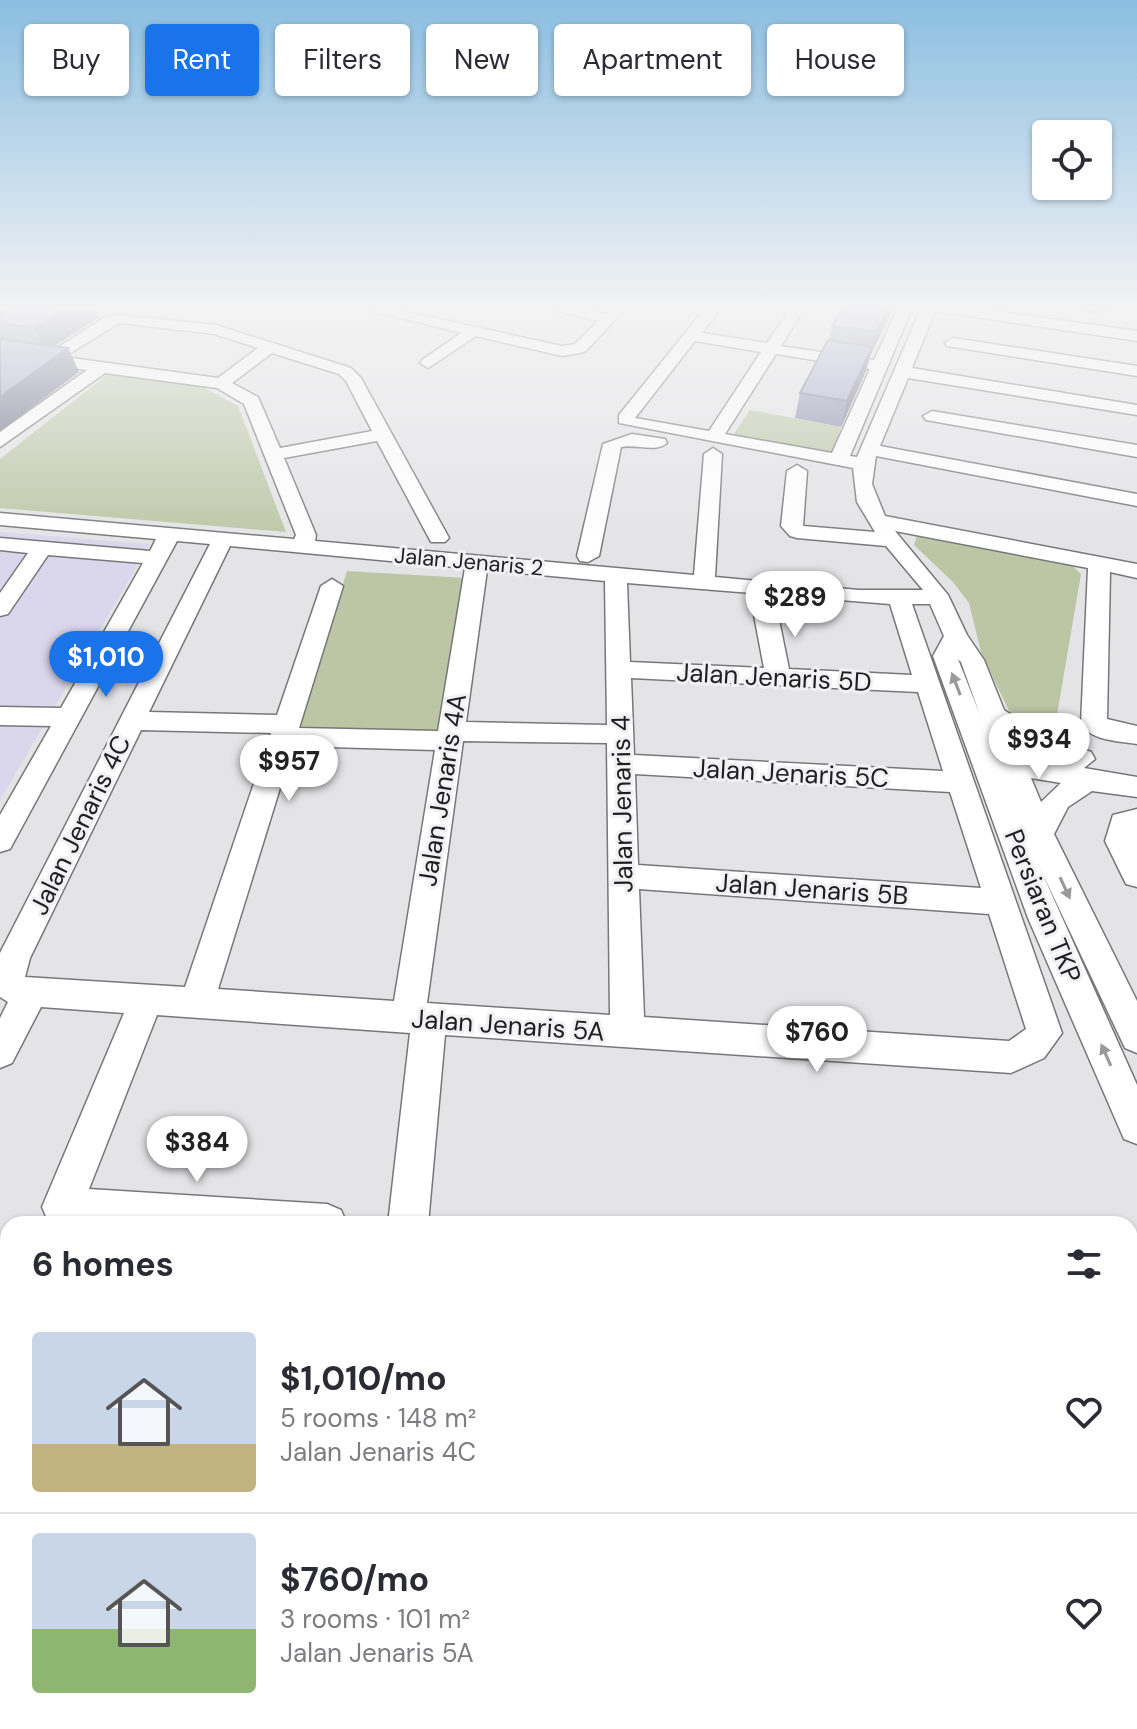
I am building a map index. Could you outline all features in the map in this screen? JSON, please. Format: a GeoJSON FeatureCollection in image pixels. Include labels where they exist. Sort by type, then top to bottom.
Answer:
{"type":"FeatureCollection","features":[{"type":"Feature","properties":{"kind":"street"},"geometry":{"type":"LineString","coordinates":[[0,441],[75,387]]}},
{"type":"Feature","properties":{"kind":"street"},"geometry":{"type":"LineString","coordinates":[[226,387],[252,401],[306,535],[303,546]]}},
{"type":"Feature","properties":{"kind":"street"},"geometry":{"type":"LineString","coordinates":[[357,387],[438,538]]}},
{"type":"Feature","properties":{"kind":"street"},"geometry":{"type":"LineString","coordinates":[[651,387],[625,419],[797,471],[865,464],[1109,470],[1137,451]]}},
{"type":"Feature","properties":{"kind":"street"},"geometry":{"type":"LineString","coordinates":[[539,552],[588,556],[704,575],[713,446],[748,387]]}},
{"type":"Feature","properties":{"kind":"street"},"geometry":{"type":"LineString","coordinates":[[839,459],[870,387]]}},
{"type":"Feature","properties":{"kind":"street"},"geometry":{"type":"LineString","coordinates":[[865,464],[897,387]]}},
{"type":"Feature","properties":{"kind":"street"},"geometry":{"type":"LineString","coordinates":[[1112,387],[1116,387],[1137,410]]}},
{"type":"Feature","properties":{"kind":"street"},"geometry":{"type":"LineString","coordinates":[[932,416],[1109,470],[1137,500]]}},
{"type":"Feature","properties":{"kind":"street"},"geometry":{"type":"LineString","coordinates":[[275,454],[382,435]]}},
{"type":"Feature","properties":{"kind":"street"},"geometry":{"type":"LineString","coordinates":[[588,556],[612,444],[632,439],[865,464]]}},
{"type":"Feature","properties":{"kind":"street","name":"Persiaran TKP"},"geometry":{"type":"LineString","coordinates":[[865,464],[876,521],[938,597],[954,639],[972,660],[995,716],[1044,918],[1137,1126]]}},
{"type":"Feature","properties":{"kind":"street"},"geometry":{"type":"LineString","coordinates":[[797,471],[791,526],[797,532],[893,540]]}},
{"type":"Feature","properties":{"kind":"street","name":"Jalan Jenaris 2"},"geometry":{"type":"LineString","coordinates":[[0,519],[616,575],[704,575],[899,598],[938,597]]}},
{"type":"Feature","properties":{"kind":"street"},"geometry":{"type":"LineString","coordinates":[[876,521],[1137,571]]}},
{"type":"Feature","properties":{"kind":"street"},"geometry":{"type":"LineString","coordinates":[[0,841],[170,534]]}},
{"type":"Feature","properties":{"kind":"street","name":"Jalan Jenaris 4C"},"geometry":{"type":"LineString","coordinates":[[0,1052],[19,989],[14,958],[223,539]]}},
{"type":"Feature","properties":{"kind":"street"},"geometry":{"type":"LineString","coordinates":[[0,544],[157,558]]}},
{"type":"Feature","properties":{"kind":"street"},"geometry":{"type":"LineString","coordinates":[[0,609],[43,547]]}},
{"type":"Feature","properties":{"kind":"street","name":"Jalan Jenaris 4A"},"geometry":{"type":"LineString","coordinates":[[408,1216],[418,1019],[451,736],[477,562]]}},
{"type":"Feature","properties":{"kind":"street"},"geometry":{"type":"LineString","coordinates":[[1099,563],[1094,724],[1107,730],[1137,735]]}},
{"type":"Feature","properties":{"kind":"street","name":"Jalan Jenaris 4"},"geometry":{"type":"LineString","coordinates":[[616,575],[627,1032]]}},
{"type":"Feature","properties":{"kind":"street"},"geometry":{"type":"LineString","coordinates":[[196,1004],[332,586]]}},
{"type":"Feature","properties":{"kind":"street"},"geometry":{"type":"LineString","coordinates":[[899,598],[1002,902]]}},
{"type":"Feature","properties":{"kind":"street"},"geometry":{"type":"LineString","coordinates":[[765,610],[778,677]]}},
{"type":"Feature","properties":{"kind":"street","name":"Persiaran TKP"},"geometry":{"type":"LineString","coordinates":[[954,639],[945,656],[1003,759],[1137,1037]]}},
{"type":"Feature","properties":{"kind":"street","name":"Jalan Jenaris 5D"},"geometry":{"type":"LineString","coordinates":[[619,669],[929,684]]}},
{"type":"Feature","properties":{"kind":"street"},"geometry":{"type":"LineString","coordinates":[[0,716],[69,717]]}},
{"type":"Feature","properties":{"kind":"street"},"geometry":{"type":"LineString","coordinates":[[995,716],[1028,739],[1087,769],[1137,787]]}},
{"type":"Feature","properties":{"kind":"street"},"geometry":{"type":"LineString","coordinates":[[132,721],[285,731],[451,736],[620,734]]}},
{"type":"Feature","properties":{"kind":"street"},"geometry":{"type":"LineString","coordinates":[[1003,759],[1087,769],[1137,767]]}},
{"type":"Feature","properties":{"kind":"street","name":"Jalan Jenaris 5C"},"geometry":{"type":"LineString","coordinates":[[621,764],[961,782]]}},
{"type":"Feature","properties":{"kind":"street"},"geometry":{"type":"LineString","coordinates":[[1039,834],[1047,810],[1087,769]]}},
{"type":"Feature","properties":{"kind":"street"},"geometry":{"type":"LineString","coordinates":[[1137,820],[1123,823],[1120,841],[1137,875]]}},
{"type":"Feature","properties":{"kind":"street","name":"Jalan Jenaris 5B"},"geometry":{"type":"LineString","coordinates":[[623,876],[1002,902]]}},
{"type":"Feature","properties":{"kind":"street","name":"Jalan Jenaris 5A"},"geometry":{"type":"LineString","coordinates":[[19,989],[146,1001],[1011,1057],[1032,1047],[1045,1033],[1002,902]]}},
{"type":"Feature","properties":{"kind":"street"},"geometry":{"type":"LineString","coordinates":[[138,1216],[62,1207],[146,1001]]}},
{"type":"Feature","properties":{"kind":"shaded area"},"geometry":{"type":"Polygon","coordinates":[[[0,532],[150,544],[0,800],[0,532]]]}},
{"type":"Feature","properties":{"kind":"green space"},"geometry":{"type":"Polygon","coordinates":[[[92,387],[202,387],[238,406],[286,532],[0,508],[0,459],[92,387]]]}},
{"type":"Feature","properties":{"kind":"green space"},"geometry":{"type":"Polygon","coordinates":[[[750,410],[841,427],[832,454],[732,437],[750,410]]]}},
{"type":"Feature","properties":{"kind":"green space"},"geometry":{"type":"Polygon","coordinates":[[[917,536],[1071,564],[1081,574],[1052,744],[1021,725],[1010,713],[981,652],[969,603],[953,582],[914,545],[917,536]]]}},
{"type":"Feature","properties":{"kind":"green space"},"geometry":{"type":"Polygon","coordinates":[[[347,571],[466,578],[442,732],[299,727],[347,571]]]}},
{"type":"Feature","properties":{"kind":"building"},"geometry":{"type":"Polygon","coordinates":[[[0,387],[14,387],[0,397],[0,387]]]}},
{"type":"Feature","properties":{"kind":"building"},"geometry":{"type":"Polygon","coordinates":[[[803,387],[854,387],[847,401],[800,393],[803,387]]]}}]}
